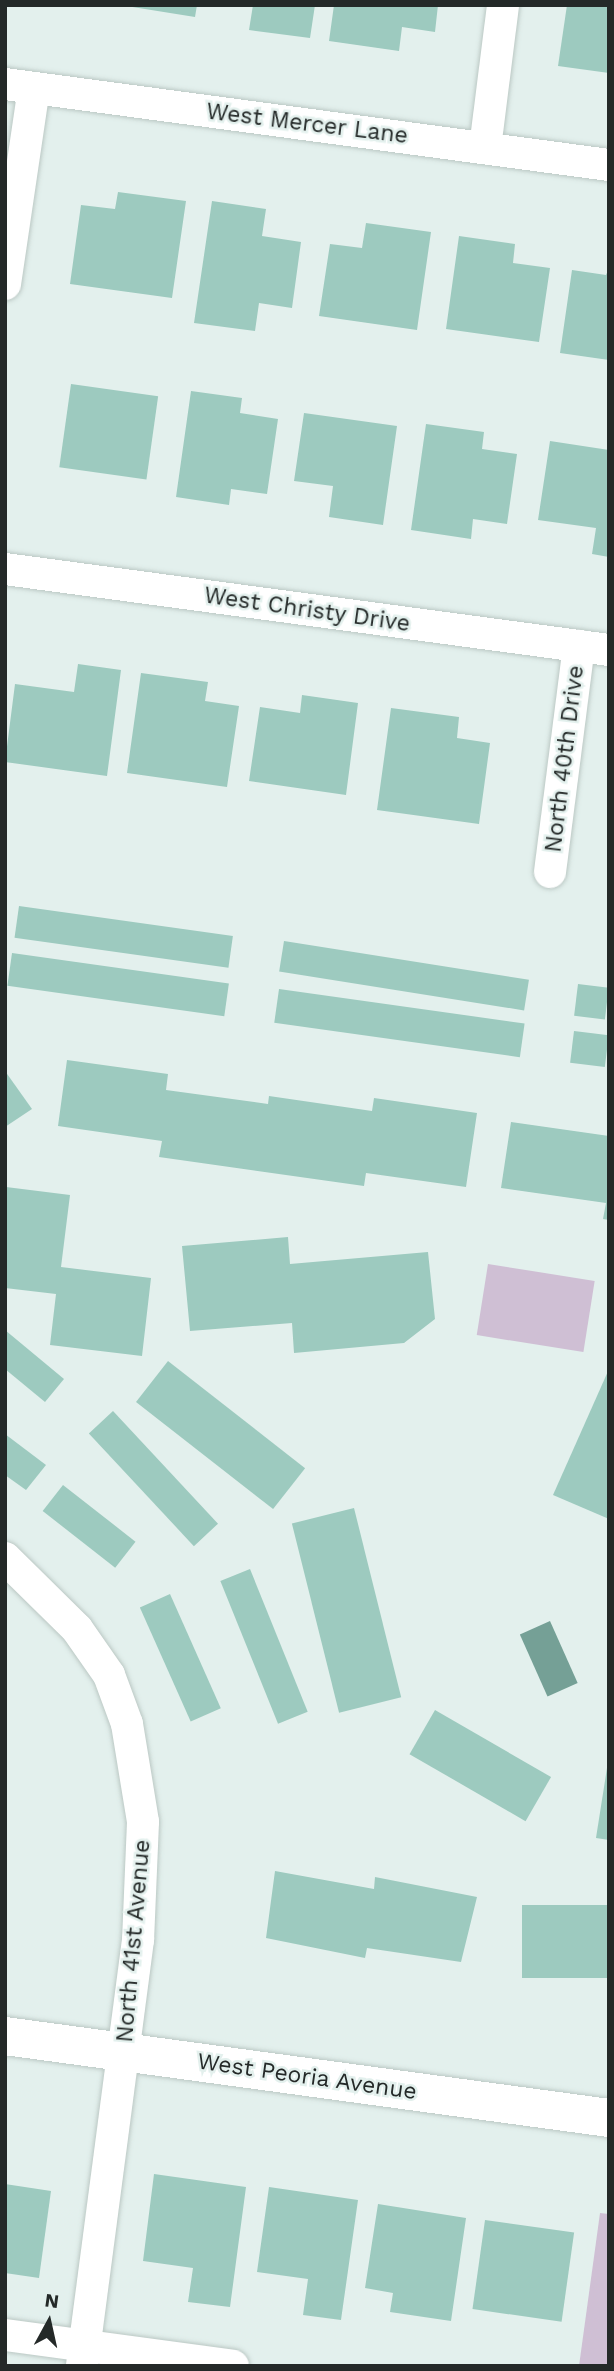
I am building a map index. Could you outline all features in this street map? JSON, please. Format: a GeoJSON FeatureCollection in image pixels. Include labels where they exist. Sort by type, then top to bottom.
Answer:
{"type":"FeatureCollection","features":[{"type":"Feature","properties":{"kind":"main road","name":"West Peoria Avenue"},"geometry":{"type":"LineString","coordinates":[[5,2036],[609,2118]]}},
{"type":"Feature","properties":{"kind":"street"},"geometry":{"type":"LineString","coordinates":[[485,148],[503,5]]}},
{"type":"Feature","properties":{"kind":"street"},"geometry":{"type":"LineString","coordinates":[[5,284],[20,86]]}},
{"type":"Feature","properties":{"kind":"street","name":"West Mercer Lane"},"geometry":{"type":"LineString","coordinates":[[20,86],[609,165]]}},
{"type":"Feature","properties":{"kind":"street","name":"West Christy Drive"},"geometry":{"type":"LineString","coordinates":[[5,569],[594,648]]}},
{"type":"Feature","properties":{"kind":"street","name":"North 40th Drive"},"geometry":{"type":"LineString","coordinates":[[550,872],[594,648]]}},
{"type":"Feature","properties":{"kind":"street","name":"North 41st Avenue"},"geometry":{"type":"LineString","coordinates":[[5,1558],[77,1629],[109,1675],[127,1724],[143,1822],[124,2052],[84,2356]]}},
{"type":"Feature","properties":{"kind":"street"},"geometry":{"type":"LineString","coordinates":[[5,2335],[84,2356],[233,2366]]}},
{"type":"Feature","properties":{"kind":"shaded area"},"geometry":{"type":"Polygon","coordinates":[[[488,1264],[595,1281],[583,1352],[477,1335],[488,1264]]]}},
{"type":"Feature","properties":{"kind":"shaded area"},"geometry":{"type":"Polygon","coordinates":[[[550,1621],[578,1683],[548,1697],[520,1634],[550,1621]]]}},
{"type":"Feature","properties":{"kind":"shaded area"},"geometry":{"type":"Polygon","coordinates":[[[600,2213],[609,2214],[609,2366],[579,2366],[600,2213]]]}},
{"type":"Feature","properties":{"kind":"building"},"geometry":{"type":"Polygon","coordinates":[[[120,5],[197,5],[195,17],[120,5]]]}},
{"type":"Feature","properties":{"kind":"building"},"geometry":{"type":"Polygon","coordinates":[[[253,5],[315,5],[310,38],[249,30],[253,5]]]}},
{"type":"Feature","properties":{"kind":"building"},"geometry":{"type":"Polygon","coordinates":[[[334,5],[438,5],[435,32],[402,27],[399,51],[329,41],[334,5]]]}},
{"type":"Feature","properties":{"kind":"building"},"geometry":{"type":"Polygon","coordinates":[[[567,5],[609,5],[609,73],[558,66],[567,5]]]}},
{"type":"Feature","properties":{"kind":"building"},"geometry":{"type":"Polygon","coordinates":[[[118,192],[186,201],[172,298],[70,284],[81,205],[115,209],[118,192]]]}},
{"type":"Feature","properties":{"kind":"building"},"geometry":{"type":"Polygon","coordinates":[[[212,201],[266,209],[262,236],[301,242],[292,308],[259,303],[255,331],[194,323],[212,201]]]}},
{"type":"Feature","properties":{"kind":"building"},"geometry":{"type":"Polygon","coordinates":[[[366,223],[431,232],[417,330],[319,316],[330,244],[362,248],[366,223]]]}},
{"type":"Feature","properties":{"kind":"building"},"geometry":{"type":"Polygon","coordinates":[[[459,236],[515,244],[513,263],[550,268],[539,342],[446,329],[459,236]]]}},
{"type":"Feature","properties":{"kind":"building"},"geometry":{"type":"Polygon","coordinates":[[[609,268],[609,360],[560,353],[572,270],[606,275],[609,268]]]}},
{"type":"Feature","properties":{"kind":"building"},"geometry":{"type":"Polygon","coordinates":[[[71,384],[158,396],[146,479],[59,467],[71,384]]]}},
{"type":"Feature","properties":{"kind":"building"},"geometry":{"type":"Polygon","coordinates":[[[191,391],[242,398],[240,413],[278,419],[267,494],[231,489],[229,505],[176,497],[191,391]]]}},
{"type":"Feature","properties":{"kind":"building"},"geometry":{"type":"Polygon","coordinates":[[[304,413],[397,426],[383,525],[329,517],[333,486],[294,481],[304,413]]]}},
{"type":"Feature","properties":{"kind":"building"},"geometry":{"type":"Polygon","coordinates":[[[426,424],[484,432],[482,449],[517,454],[507,524],[473,519],[471,539],[411,530],[426,424]]]}},
{"type":"Feature","properties":{"kind":"building"},"geometry":{"type":"Polygon","coordinates":[[[550,441],[609,450],[609,557],[592,554],[596,528],[538,520],[550,441]]]}},
{"type":"Feature","properties":{"kind":"building"},"geometry":{"type":"Polygon","coordinates":[[[78,664],[121,670],[107,776],[5,762],[15,684],[74,692],[78,664]]]}},
{"type":"Feature","properties":{"kind":"building"},"geometry":{"type":"Polygon","coordinates":[[[141,673],[208,682],[205,701],[239,706],[227,787],[127,773],[141,673]]]}},
{"type":"Feature","properties":{"kind":"building"},"geometry":{"type":"Polygon","coordinates":[[[302,695],[358,703],[346,795],[249,781],[260,707],[300,713],[302,695]]]}},
{"type":"Feature","properties":{"kind":"building"},"geometry":{"type":"Polygon","coordinates":[[[391,708],[459,717],[457,738],[490,743],[479,824],[377,810],[391,708]]]}},
{"type":"Feature","properties":{"kind":"building"},"geometry":{"type":"Polygon","coordinates":[[[19,906],[233,936],[228,968],[15,938],[19,906]]]}},
{"type":"Feature","properties":{"kind":"building"},"geometry":{"type":"Polygon","coordinates":[[[284,941],[529,980],[524,1010],[279,972],[284,941]]]}},
{"type":"Feature","properties":{"kind":"building"},"geometry":{"type":"Polygon","coordinates":[[[12,953],[229,983],[224,1016],[7,986],[12,953]]]}},
{"type":"Feature","properties":{"kind":"building"},"geometry":{"type":"Polygon","coordinates":[[[578,984],[609,988],[605,1020],[574,1016],[578,984]]]}},
{"type":"Feature","properties":{"kind":"building"},"geometry":{"type":"Polygon","coordinates":[[[279,989],[525,1024],[520,1057],[274,1023],[279,989]]]}},
{"type":"Feature","properties":{"kind":"building"},"geometry":{"type":"Polygon","coordinates":[[[574,1031],[609,1035],[605,1067],[570,1063],[574,1031]]]}},
{"type":"Feature","properties":{"kind":"building"},"geometry":{"type":"Polygon","coordinates":[[[67,1060],[168,1074],[166,1090],[268,1104],[269,1096],[372,1111],[374,1098],[477,1113],[466,1187],[366,1173],[364,1186],[159,1157],[162,1141],[58,1126],[67,1060]]]}},
{"type":"Feature","properties":{"kind":"building"},"geometry":{"type":"Polygon","coordinates":[[[5,1071],[32,1109],[5,1127],[5,1071]]]}},
{"type":"Feature","properties":{"kind":"building"},"geometry":{"type":"Polygon","coordinates":[[[511,1122],[609,1136],[609,1220],[603,1219],[606,1203],[501,1188],[511,1122]]]}},
{"type":"Feature","properties":{"kind":"building"},"geometry":{"type":"Polygon","coordinates":[[[6,1187],[70,1195],[61,1267],[151,1278],[142,1356],[50,1345],[56,1294],[5,1288],[6,1187]]]}},
{"type":"Feature","properties":{"kind":"building"},"geometry":{"type":"Polygon","coordinates":[[[288,1237],[290,1264],[428,1252],[435,1319],[404,1343],[294,1353],[292,1323],[190,1331],[182,1246],[288,1237]]]}},
{"type":"Feature","properties":{"kind":"building"},"geometry":{"type":"Polygon","coordinates":[[[5,1330],[64,1379],[45,1402],[5,1369],[5,1330]]]}},
{"type":"Feature","properties":{"kind":"building"},"geometry":{"type":"Polygon","coordinates":[[[168,1361],[305,1468],[273,1509],[136,1402],[168,1361]]]}},
{"type":"Feature","properties":{"kind":"building"},"geometry":{"type":"Polygon","coordinates":[[[609,1369],[609,1519],[553,1495],[609,1369]]]}},
{"type":"Feature","properties":{"kind":"building"},"geometry":{"type":"Polygon","coordinates":[[[113,1411],[218,1524],[194,1546],[89,1434],[113,1411]]]}},
{"type":"Feature","properties":{"kind":"building"},"geometry":{"type":"Polygon","coordinates":[[[5,1434],[46,1465],[26,1490],[5,1475],[5,1434]]]}},
{"type":"Feature","properties":{"kind":"building"},"geometry":{"type":"Polygon","coordinates":[[[63,1485],[135,1542],[115,1568],[43,1511],[63,1485]]]}},
{"type":"Feature","properties":{"kind":"building"},"geometry":{"type":"Polygon","coordinates":[[[354,1508],[401,1697],[339,1713],[292,1523],[354,1508]]]}},
{"type":"Feature","properties":{"kind":"building"},"geometry":{"type":"Polygon","coordinates":[[[250,1569],[308,1712],[278,1724],[220,1581],[250,1569]]]}},
{"type":"Feature","properties":{"kind":"building"},"geometry":{"type":"Polygon","coordinates":[[[170,1594],[221,1708],[191,1722],[140,1607],[170,1594]]]}},
{"type":"Feature","properties":{"kind":"building"},"geometry":{"type":"Polygon","coordinates":[[[435,1710],[551,1777],[526,1821],[410,1754],[435,1710]]]}},
{"type":"Feature","properties":{"kind":"building"},"geometry":{"type":"Polygon","coordinates":[[[609,1768],[609,1840],[596,1838],[609,1768]]]}},
{"type":"Feature","properties":{"kind":"building"},"geometry":{"type":"Polygon","coordinates":[[[275,1871],[374,1889],[375,1877],[477,1897],[461,1962],[367,1948],[365,1958],[266,1938],[275,1871]]]}},
{"type":"Feature","properties":{"kind":"building"},"geometry":{"type":"Polygon","coordinates":[[[522,1905],[609,1905],[609,1978],[522,1978],[522,1905]]]}},
{"type":"Feature","properties":{"kind":"building"},"geometry":{"type":"Polygon","coordinates":[[[154,2174],[246,2187],[230,2307],[188,2302],[193,2268],[143,2261],[154,2174]]]}},
{"type":"Feature","properties":{"kind":"building"},"geometry":{"type":"Polygon","coordinates":[[[5,2184],[51,2191],[39,2278],[5,2273],[5,2184]]]}},
{"type":"Feature","properties":{"kind":"building"},"geometry":{"type":"Polygon","coordinates":[[[269,2187],[358,2200],[341,2320],[303,2315],[308,2279],[257,2272],[269,2187]]]}},
{"type":"Feature","properties":{"kind":"building"},"geometry":{"type":"Polygon","coordinates":[[[378,2204],[466,2218],[451,2321],[390,2312],[393,2293],[365,2288],[378,2204]]]}},
{"type":"Feature","properties":{"kind":"building"},"geometry":{"type":"Polygon","coordinates":[[[485,2220],[574,2233],[562,2322],[472,2309],[485,2220]]]}}]}
